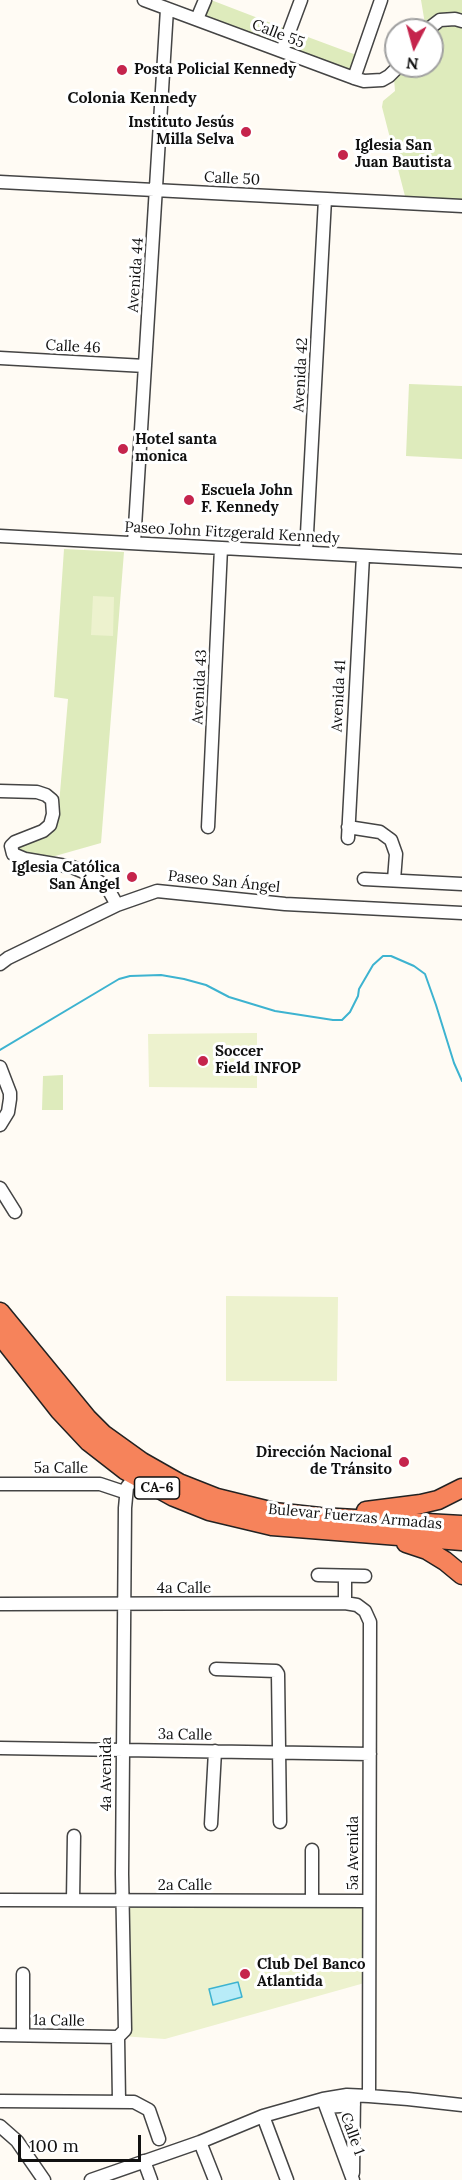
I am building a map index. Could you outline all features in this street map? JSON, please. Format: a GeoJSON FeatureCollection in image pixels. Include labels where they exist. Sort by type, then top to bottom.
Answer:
{"type":"FeatureCollection","features":[{"type":"Feature","properties":{"kind":"highway","name":"Bulevar Fuerzas Armadas"},"geometry":{"type":"LineString","coordinates":[[0,1312],[87,1418],[103,1434],[142,1462],[179,1484],[217,1498],[274,1512],[320,1517],[462,1525]]}},
{"type":"Feature","properties":{"kind":"highway","name":"Bulevar Fuerzas Armadas"},"geometry":{"type":"LineString","coordinates":[[0,1335],[73,1427],[107,1458],[152,1486],[199,1508],[250,1522],[296,1529],[462,1541]]}},
{"type":"Feature","properties":{"kind":"highway"},"geometry":{"type":"LineString","coordinates":[[320,1517],[422,1504],[438,1500],[462,1488]]}},
{"type":"Feature","properties":{"kind":"highway"},"geometry":{"type":"LineString","coordinates":[[372,1534],[427,1550],[446,1561],[462,1575]]}},
{"type":"Feature","properties":{"kind":"street","name":"Calle 55"},"geometry":{"type":"LineString","coordinates":[[144,0],[354,78],[364,81],[386,78]]}},
{"type":"Feature","properties":{"kind":"street"},"geometry":{"type":"LineString","coordinates":[[197,19],[205,0]]}},
{"type":"Feature","properties":{"kind":"street"},"geometry":{"type":"LineString","coordinates":[[282,51],[301,0]]}},
{"type":"Feature","properties":{"kind":"street"},"geometry":{"type":"LineString","coordinates":[[354,78],[381,0]]}},
{"type":"Feature","properties":{"kind":"street","name":"Avenida 44"},"geometry":{"type":"LineString","coordinates":[[134,543],[167,9]]}},
{"type":"Feature","properties":{"kind":"street"},"geometry":{"type":"LineString","coordinates":[[444,20],[462,21]]}},
{"type":"Feature","properties":{"kind":"street","name":"Calle 50"},"geometry":{"type":"LineString","coordinates":[[0,182],[462,206]]}},
{"type":"Feature","properties":{"kind":"street","name":"Avenida 42"},"geometry":{"type":"LineString","coordinates":[[306,552],[326,199]]}},
{"type":"Feature","properties":{"kind":"street","name":"Calle 46"},"geometry":{"type":"LineString","coordinates":[[0,358],[145,366]]}},
{"type":"Feature","properties":{"kind":"street","name":"Paseo John Fitzgerald Kennedy"},"geometry":{"type":"LineString","coordinates":[[0,536],[462,561]]}},
{"type":"Feature","properties":{"kind":"street","name":"Avenida 43"},"geometry":{"type":"LineString","coordinates":[[208,827],[221,548]]}},
{"type":"Feature","properties":{"kind":"street","name":"Avenida 41"},"geometry":{"type":"LineString","coordinates":[[363,556],[348,832],[380,832],[391,840],[396,854],[394,880]]}},
{"type":"Feature","properties":{"kind":"street"},"geometry":{"type":"LineString","coordinates":[[0,791],[37,792],[52,800],[53,814],[50,825],[43,831],[15,842],[11,846],[13,854],[24,859],[72,867],[86,873],[107,887],[117,905]]}},
{"type":"Feature","properties":{"kind":"street"},"geometry":{"type":"LineString","coordinates":[[364,879],[462,884]]}},
{"type":"Feature","properties":{"kind":"street","name":"Paseo San Ángel"},"geometry":{"type":"LineString","coordinates":[[0,964],[117,905],[158,891],[285,904],[462,913]]}},
{"type":"Feature","properties":{"kind":"street"},"geometry":{"type":"LineString","coordinates":[[0,1068],[10,1093],[8,1112],[0,1125]]}},
{"type":"Feature","properties":{"kind":"street"},"geometry":{"type":"LineString","coordinates":[[0,1188],[15,1212]]}},
{"type":"Feature","properties":{"kind":"street","name":"4a Avenida"},"geometry":{"type":"LineString","coordinates":[[107,1458],[118,1476],[125,1508]]}},
{"type":"Feature","properties":{"kind":"street","name":"4a Avenida"},"geometry":{"type":"LineString","coordinates":[[119,2102],[118,2037],[125,2030],[122,1749],[125,1508],[127,1487],[130,1483],[152,1486]]}},
{"type":"Feature","properties":{"kind":"street","name":"5a Calle"},"geometry":{"type":"LineString","coordinates":[[0,1484],[100,1484],[121,1491]]}},
{"type":"Feature","properties":{"kind":"street"},"geometry":{"type":"LineString","coordinates":[[318,1575],[365,1576]]}},
{"type":"Feature","properties":{"kind":"street"},"geometry":{"type":"LineString","coordinates":[[345,1576],[345,1603]]}},
{"type":"Feature","properties":{"kind":"street","name":"4a Calle"},"geometry":{"type":"LineString","coordinates":[[0,1604],[345,1603],[357,1605],[366,1611]]}},
{"type":"Feature","properties":{"kind":"street","name":"5a Avenida"},"geometry":{"type":"LineString","coordinates":[[366,1611],[370,1622],[369,2096]]}},
{"type":"Feature","properties":{"kind":"street"},"geometry":{"type":"LineString","coordinates":[[216,1669],[278,1672],[280,1822]]}},
{"type":"Feature","properties":{"kind":"street","name":"3a Calle"},"geometry":{"type":"LineString","coordinates":[[0,1748],[370,1754]]}},
{"type":"Feature","properties":{"kind":"street"},"geometry":{"type":"LineString","coordinates":[[211,1824],[215,1751]]}},
{"type":"Feature","properties":{"kind":"street"},"geometry":{"type":"LineString","coordinates":[[73,1900],[74,1836]]}},
{"type":"Feature","properties":{"kind":"street"},"geometry":{"type":"LineString","coordinates":[[312,1850],[312,1901]]}},
{"type":"Feature","properties":{"kind":"street","name":"2a Calle"},"geometry":{"type":"LineString","coordinates":[[0,1900],[369,1901]]}},
{"type":"Feature","properties":{"kind":"street"},"geometry":{"type":"LineString","coordinates":[[22,1974],[23,2035]]}},
{"type":"Feature","properties":{"kind":"street","name":"1a Calle"},"geometry":{"type":"LineString","coordinates":[[0,2035],[118,2037]]}},
{"type":"Feature","properties":{"kind":"street"},"geometry":{"type":"LineString","coordinates":[[91,2180],[201,2142],[263,2116],[325,2103],[369,2096],[408,2098],[462,2106]]}},
{"type":"Feature","properties":{"kind":"street","name":"Calle 1"},"geometry":{"type":"LineString","coordinates":[[353,2180],[354,2100]]}},
{"type":"Feature","properties":{"kind":"street"},"geometry":{"type":"LineString","coordinates":[[0,2101],[134,2102],[145,2106],[151,2114],[159,2139]]}},
{"type":"Feature","properties":{"kind":"street","name":"Calle 1"},"geometry":{"type":"LineString","coordinates":[[325,2103],[353,2180]]}},
{"type":"Feature","properties":{"kind":"street"},"geometry":{"type":"LineString","coordinates":[[263,2116],[287,2180]]}},
{"type":"Feature","properties":{"kind":"street"},"geometry":{"type":"LineString","coordinates":[[0,2126],[17,2141],[44,2180]]}},
{"type":"Feature","properties":{"kind":"street"},"geometry":{"type":"LineString","coordinates":[[201,2142],[215,2180]]}},
{"type":"Feature","properties":{"kind":"street"},"geometry":{"type":"LineString","coordinates":[[144,2162],[151,2180]]}},
{"type":"Feature","properties":{"kind":"green space"},"geometry":{"type":"Polygon","coordinates":[[[211,0],[284,28],[277,46],[200,16],[211,0]]]}},
{"type":"Feature","properties":{"kind":"green space"},"geometry":{"type":"Polygon","coordinates":[[[421,0],[462,0],[462,14],[438,14],[433,18],[424,18],[421,0]]]}},
{"type":"Feature","properties":{"kind":"green space"},"geometry":{"type":"Polygon","coordinates":[[[444,23],[462,26],[462,200],[406,200],[382,107],[383,101],[395,91],[394,79],[444,78],[444,23]]]}},
{"type":"Feature","properties":{"kind":"green space"},"geometry":{"type":"Polygon","coordinates":[[[289,30],[359,56],[351,75],[282,48],[289,30]]]}},
{"type":"Feature","properties":{"kind":"green space"},"geometry":{"type":"Polygon","coordinates":[[[409,384],[462,386],[462,459],[406,456],[409,384]]]}},
{"type":"Feature","properties":{"kind":"green space"},"geometry":{"type":"Polygon","coordinates":[[[64,549],[124,552],[101,843],[48,858],[33,858],[21,852],[19,846],[50,835],[58,816],[68,699],[54,697],[64,549]]]}},
{"type":"Feature","properties":{"kind":"green space"},"geometry":{"type":"Polygon","coordinates":[[[93,596],[114,597],[113,636],[91,635],[93,596]]]}},
{"type":"Feature","properties":{"kind":"green space","name":"Soccer Field INFOP"},"geometry":{"type":"Polygon","coordinates":[[[257,1033],[257,1088],[149,1087],[148,1034],[257,1033]]]}},
{"type":"Feature","properties":{"kind":"green space"},"geometry":{"type":"Polygon","coordinates":[[[63,1075],[63,1110],[42,1110],[43,1076],[63,1075]]]}},
{"type":"Feature","properties":{"kind":"green space"},"geometry":{"type":"Polygon","coordinates":[[[226,1296],[338,1297],[337,1381],[226,1381],[226,1296]]]}},
{"type":"Feature","properties":{"kind":"green space","name":"Club Del Banco Atlantida"},"geometry":{"type":"Polygon","coordinates":[[[123,1903],[369,1903],[368,1982],[165,2039],[120,2036],[123,1903]]]}},
{"type":"Feature","properties":{"kind":"water"},"geometry":{"type":"Polygon","coordinates":[[[238,1982],[242,1997],[213,2005],[209,1989],[238,1982]]]}},
{"type":"Feature","properties":{"kind":"waterway"},"geometry":{"type":"LineString","coordinates":[[0,1050],[119,979],[130,976],[161,975],[184,979],[206,985],[229,997],[275,1011],[342,1020],[350,1012],[359,989],[373,965],[383,956],[391,956],[414,966],[425,974],[462,1081]]}},
{"type":"Feature","properties":{"kind":"place","name":"Posta Policial Kennedy"},"geometry":{"type":"Point","coordinates":[122,70]}},
{"type":"Feature","properties":{"kind":"place","name":"Instituto Jesús Milla Selva"},"geometry":{"type":"Point","coordinates":[246,132]}},
{"type":"Feature","properties":{"kind":"place","name":"Iglesia San Juan Bautista"},"geometry":{"type":"Point","coordinates":[343,155]}},
{"type":"Feature","properties":{"kind":"place","name":"Hotel santa monica"},"geometry":{"type":"Point","coordinates":[123,449]}},
{"type":"Feature","properties":{"kind":"place","name":"Escuela John F. Kennedy"},"geometry":{"type":"Point","coordinates":[189,500]}},
{"type":"Feature","properties":{"kind":"place","name":"Iglesia Católica San Ángel"},"geometry":{"type":"Point","coordinates":[132,877]}},
{"type":"Feature","properties":{"kind":"place","name":"Soccer Field INFOP"},"geometry":{"type":"Point","coordinates":[203,1061]}},
{"type":"Feature","properties":{"kind":"place","name":"Dirección Nacional de Tránsito"},"geometry":{"type":"Point","coordinates":[404,1462]}},
{"type":"Feature","properties":{"kind":"place","name":"Club Del Banco Atlantida"},"geometry":{"type":"Point","coordinates":[245,1974]}},
{"type":"Feature","properties":{"kind":"district","name":"Colonia Kennedy"},"geometry":{"type":"Point","coordinates":[132,98]}}]}
